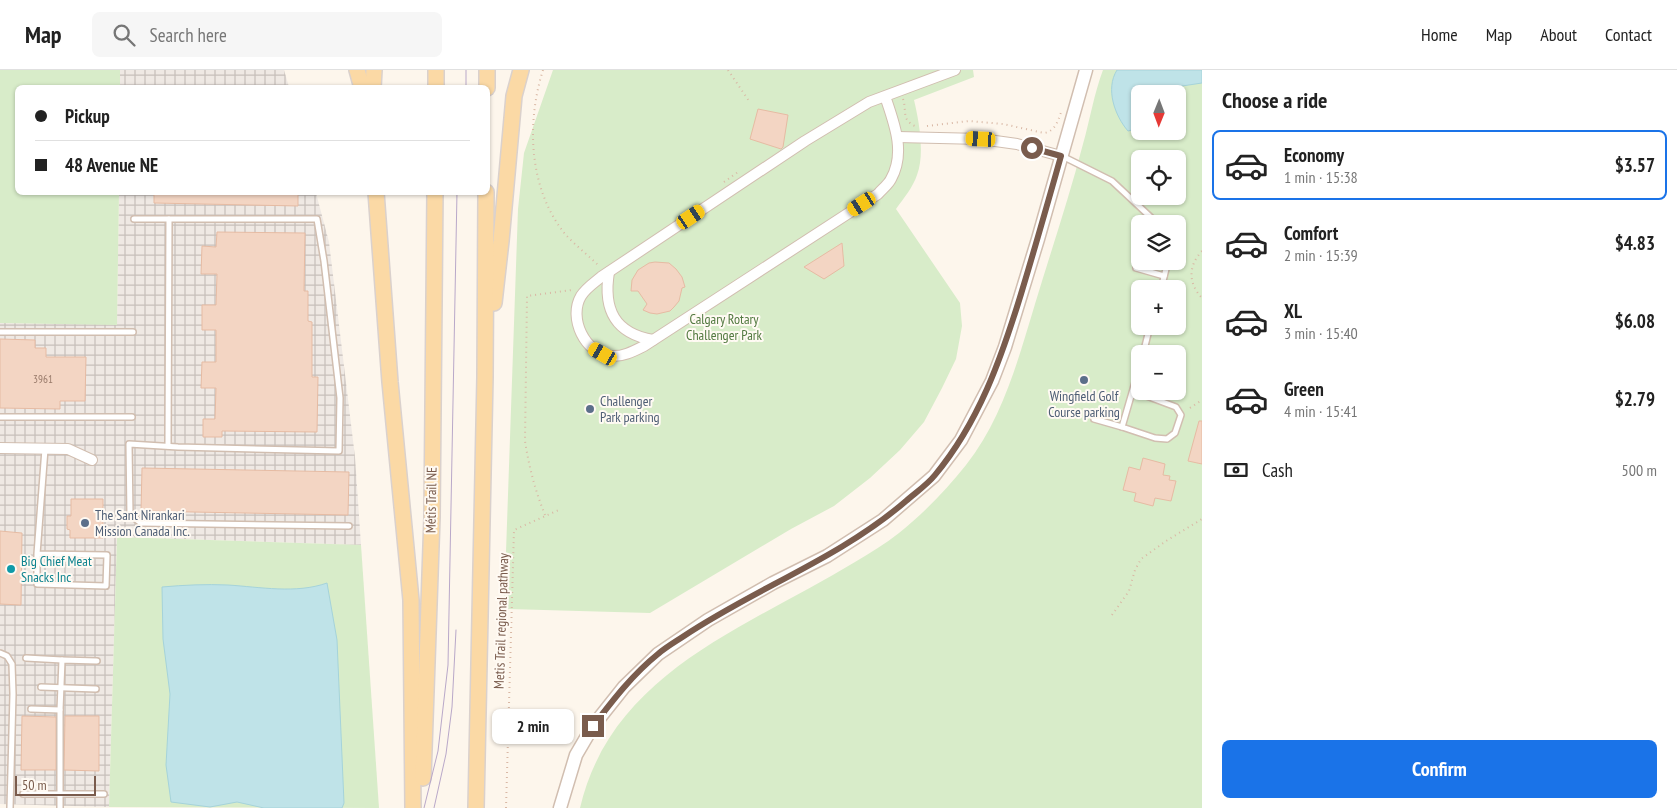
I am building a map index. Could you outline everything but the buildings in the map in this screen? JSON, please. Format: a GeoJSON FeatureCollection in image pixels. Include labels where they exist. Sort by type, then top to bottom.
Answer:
{"type":"FeatureCollection","features":[{"type":"Feature","properties":{"kind":"main road"},"geometry":{"type":"LineString","coordinates":[[357,70],[361,85]]}},
{"type":"Feature","properties":{"kind":"main road"},"geometry":{"type":"LineString","coordinates":[[373,85],[374,70]]}},
{"type":"Feature","properties":{"kind":"main road"},"geometry":{"type":"LineString","coordinates":[[436,70],[436,85]]}},
{"type":"Feature","properties":{"kind":"main road"},"geometry":{"type":"LineString","coordinates":[[487,70],[487,85]]}},
{"type":"Feature","properties":{"kind":"main road"},"geometry":{"type":"LineString","coordinates":[[485,377],[501,240],[514,96],[521,70]]}},
{"type":"Feature","properties":{"kind":"main road"},"geometry":{"type":"LineString","coordinates":[[376,195],[390,382],[419,688],[413,808]]}},
{"type":"Feature","properties":{"kind":"main road","name":"Métis Trail NE"},"geometry":{"type":"LineString","coordinates":[[422,808],[419,688],[432,517],[434,195]]}},
{"type":"Feature","properties":{"kind":"main road"},"geometry":{"type":"LineString","coordinates":[[476,808],[485,377],[486,195]]}},
{"type":"Feature","properties":{"kind":"street"},"geometry":{"type":"LineString","coordinates":[[885,96],[898,137],[898,151],[896,168],[890,181],[878,194],[632,352],[621,356],[612,356],[593,349],[583,336],[577,323],[576,310],[580,297],[604,269],[869,102],[885,96],[901,90],[955,70]]}},
{"type":"Feature","properties":{"kind":"street"},"geometry":{"type":"LineString","coordinates":[[560,808],[576,755],[593,726],[624,686],[658,654],[708,620],[773,583],[827,556],[883,520],[934,476],[961,440],[992,382],[1004,347],[1038,238],[1086,70]]}},
{"type":"Feature","properties":{"kind":"street"},"geometry":{"type":"LineString","coordinates":[[898,137],[981,139],[1017,144],[1061,156]]}},
{"type":"Feature","properties":{"kind":"street"},"geometry":{"type":"LineString","coordinates":[[604,269],[608,304],[612,314],[626,331],[641,338],[653,340]]}},
{"type":"Feature","properties":{"kind":"street"},"geometry":{"type":"LineString","coordinates":[[0,448],[68,449],[92,460]]}},
{"type":"Feature","properties":{"kind":"lane"},"geometry":{"type":"LineString","coordinates":[[1061,156],[1112,181],[1148,215]]}},
{"type":"Feature","properties":{"kind":"lane"},"geometry":{"type":"LineString","coordinates":[[134,219],[316,219],[324,261],[340,398],[339,451],[129,444],[130,515],[141,523],[349,526]]}},
{"type":"Feature","properties":{"kind":"lane"},"geometry":{"type":"LineString","coordinates":[[168,446],[169,219]]}},
{"type":"Feature","properties":{"kind":"lane"},"geometry":{"type":"LineString","coordinates":[[1143,270],[1164,276]]}},
{"type":"Feature","properties":{"kind":"lane"},"geometry":{"type":"LineString","coordinates":[[1163,280],[1166,270]]}},
{"type":"Feature","properties":{"kind":"lane"},"geometry":{"type":"LineString","coordinates":[[0,332],[133,332]]}},
{"type":"Feature","properties":{"kind":"lane"},"geometry":{"type":"LineString","coordinates":[[1122,427],[1131,398]]}},
{"type":"Feature","properties":{"kind":"lane"},"geometry":{"type":"LineString","coordinates":[[1094,419],[1155,438],[1167,439],[1175,433],[1180,415],[1176,407],[1157,400]]}},
{"type":"Feature","properties":{"kind":"lane"},"geometry":{"type":"LineString","coordinates":[[0,417],[132,417]]}},
{"type":"Feature","properties":{"kind":"lane"},"geometry":{"type":"LineString","coordinates":[[37,554],[107,555],[106,586],[37,584],[37,554],[45,448]]}},
{"type":"Feature","properties":{"kind":"lane"},"geometry":{"type":"LineString","coordinates":[[0,653],[7,656],[12,664],[10,808]]}},
{"type":"Feature","properties":{"kind":"lane"},"geometry":{"type":"LineString","coordinates":[[26,658],[97,661]]}},
{"type":"Feature","properties":{"kind":"lane"},"geometry":{"type":"LineString","coordinates":[[60,808],[62,660]]}},
{"type":"Feature","properties":{"kind":"lane"},"geometry":{"type":"LineString","coordinates":[[41,687],[96,689]]}},
{"type":"Feature","properties":{"kind":"lane"},"geometry":{"type":"LineString","coordinates":[[31,709],[60,710]]}},
{"type":"Feature","properties":{"kind":"lane"},"geometry":{"type":"LineString","coordinates":[[23,794],[104,794]]}},
{"type":"Feature","properties":{"kind":"path"},"geometry":{"type":"LineString","coordinates":[[543,70],[534,116],[535,164],[542,190],[554,216],[566,234],[604,269]]}},
{"type":"Feature","properties":{"kind":"path"},"geometry":{"type":"LineString","coordinates":[[728,70],[749,101]]}},
{"type":"Feature","properties":{"kind":"path"},"geometry":{"type":"LineString","coordinates":[[901,90],[906,106],[904,116],[908,122],[918,127]]}},
{"type":"Feature","properties":{"kind":"path"},"geometry":{"type":"LineString","coordinates":[[925,126],[969,121],[1003,124],[1044,133],[1050,132],[1058,122],[1064,103]]}},
{"type":"Feature","properties":{"kind":"path"},"geometry":{"type":"LineString","coordinates":[[721,186],[724,181],[738,172]]}},
{"type":"Feature","properties":{"kind":"path"},"geometry":{"type":"LineString","coordinates":[[1202,251],[1190,272],[1193,287],[1202,298]]}},
{"type":"Feature","properties":{"kind":"path"},"geometry":{"type":"LineString","coordinates":[[561,509],[545,515],[528,464],[525,440],[527,296],[571,290]]}},
{"type":"Feature","properties":{"kind":"path"},"geometry":{"type":"LineString","coordinates":[[1190,408],[1202,400]]}},
{"type":"Feature","properties":{"kind":"path","name":"Metis Trail regional pathway"},"geometry":{"type":"LineString","coordinates":[[506,808],[514,530],[545,515]]}},
{"type":"Feature","properties":{"kind":"path"},"geometry":{"type":"LineString","coordinates":[[1112,616],[1129,591],[1135,570],[1142,559],[1166,541],[1202,519]]}},
{"type":"Feature","properties":{"kind":"shaded area"},"geometry":{"type":"Polygon","coordinates":[[[120,70],[284,70],[288,85],[120,85],[120,70]]]}},
{"type":"Feature","properties":{"kind":"shaded area"},"geometry":{"type":"Polygon","coordinates":[[[119,195],[317,195],[329,242],[355,457],[361,545],[117,537],[109,807],[0,804],[0,323],[117,324],[119,195]]]}},
{"type":"Feature","properties":{"kind":"green space"},"geometry":{"type":"Polygon","coordinates":[[[0,70],[120,70],[120,85],[15,85],[15,195],[119,195],[117,325],[0,323],[0,70]]]}},
{"type":"Feature","properties":{"kind":"green space","name":"Calgary Rotary Challenger Park"},"geometry":{"type":"Polygon","coordinates":[[[553,70],[973,70],[974,77],[914,100],[918,118],[921,157],[913,184],[896,209],[960,303],[962,326],[956,359],[924,422],[900,450],[870,478],[834,506],[791,529],[650,613],[504,609],[518,209],[524,153],[553,70]]]}},
{"type":"Feature","properties":{"kind":"green space"},"geometry":{"type":"Polygon","coordinates":[[[1103,70],[1202,70],[1202,808],[580,808],[597,761],[622,721],[653,687],[690,658],[730,632],[861,559],[888,541],[926,509],[966,465],[990,428],[1008,388],[1072,184],[1103,70]]]}},
{"type":"Feature","properties":{"kind":"green space"},"geometry":{"type":"Polygon","coordinates":[[[117,537],[361,545],[379,808],[109,807],[117,537]]]}},
{"type":"Feature","properties":{"kind":"water"},"geometry":{"type":"Polygon","coordinates":[[[1117,70],[1202,70],[1202,83],[1186,85],[1131,85],[1131,130],[1128,131],[1119,118],[1113,102],[1113,77],[1117,70]]]}},
{"type":"Feature","properties":{"kind":"water"},"geometry":{"type":"Polygon","coordinates":[[[327,583],[337,640],[344,803],[342,808],[264,808],[237,802],[210,807],[171,802],[166,765],[170,694],[163,639],[162,587],[220,585],[290,589],[327,583]]]}},
{"type":"Feature","properties":{"kind":"tram line"},"geometry":{"type":"LineString","coordinates":[[466,70],[466,85]]}},
{"type":"Feature","properties":{"kind":"tram line"},"geometry":{"type":"LineString","coordinates":[[424,808],[438,751],[448,665],[457,195]]}},
{"type":"Feature","properties":{"kind":"tram line"},"geometry":{"type":"LineString","coordinates":[[434,808],[446,754],[452,707],[456,630]]}},
{"type":"Feature","properties":{"kind":"place","name":"Wingfield Golf Course parking"},"geometry":{"type":"Point","coordinates":[1084,380]}},
{"type":"Feature","properties":{"kind":"place","name":"Challenger Park parking"},"geometry":{"type":"Point","coordinates":[590,409]}},
{"type":"Feature","properties":{"kind":"place","name":"The Sant Nirankari Mission Canada Inc."},"geometry":{"type":"Point","coordinates":[85,523]}},
{"type":"Feature","properties":{"kind":"place","name":"Big Chief Meat Snacks Inc"},"geometry":{"type":"Point","coordinates":[11,569]}},
{"type":"Feature","properties":{"kind":"route"},"geometry":{"type":"LineString","coordinates":[[593,726],[624,686],[658,654],[708,620],[773,583],[827,556],[883,520],[934,476],[961,440],[992,382],[1038,238],[1061,156],[1032,148]]}}]}
